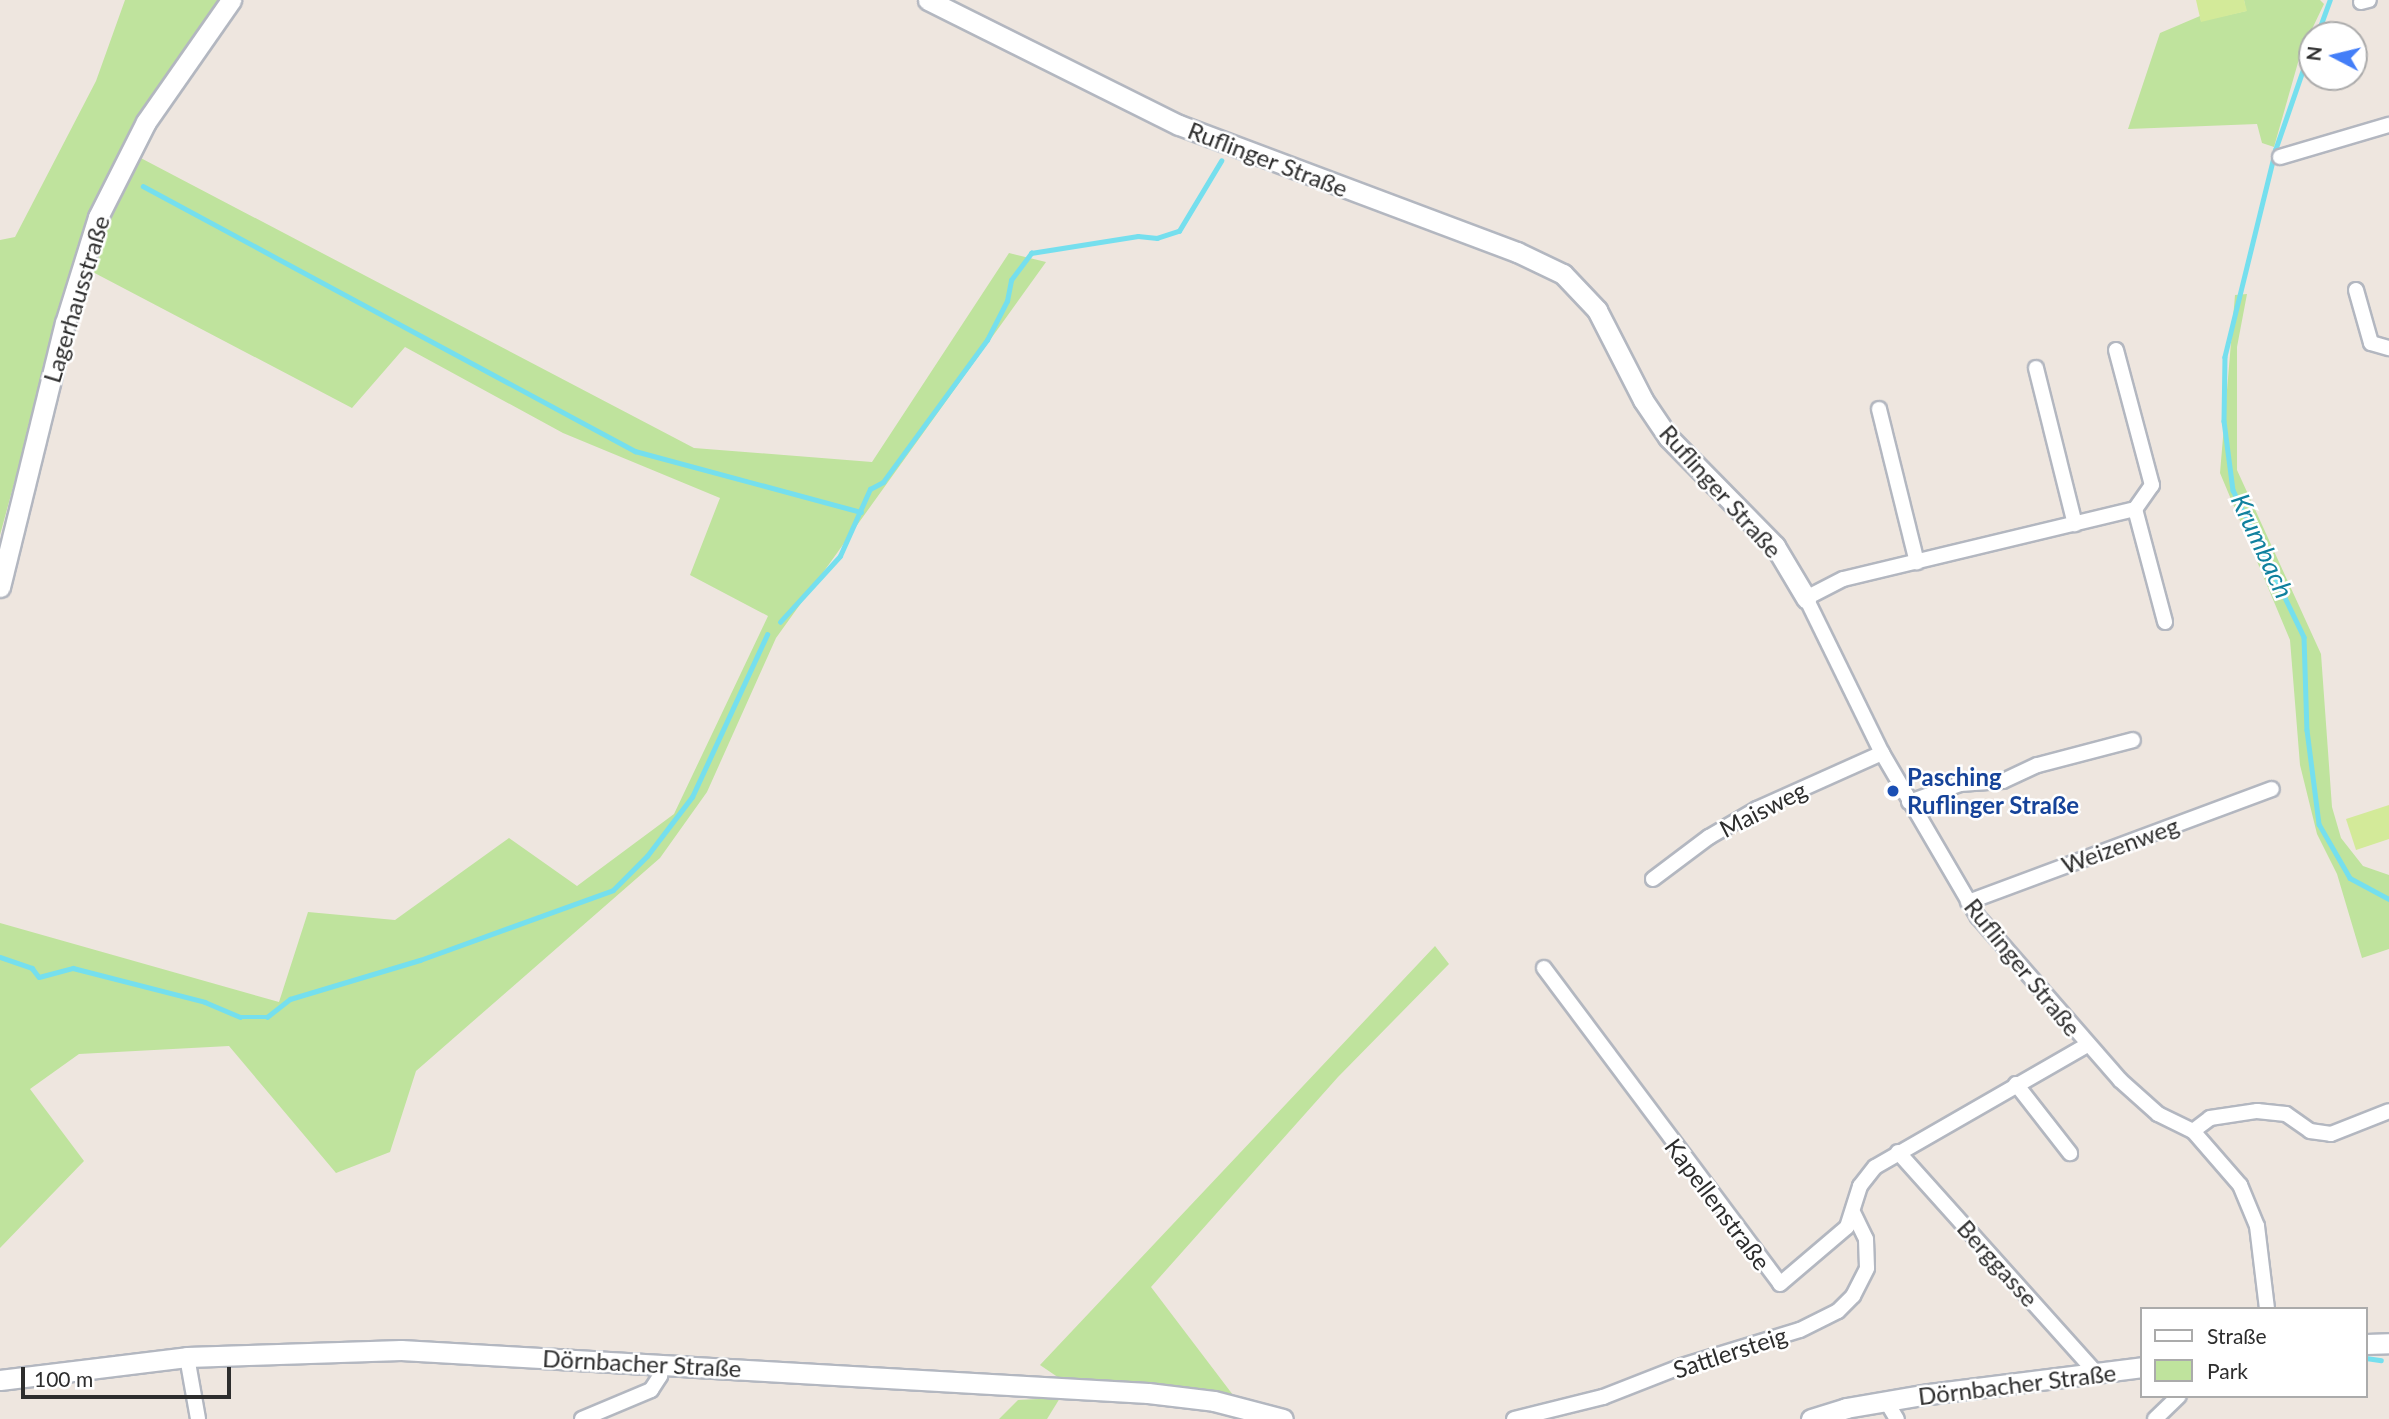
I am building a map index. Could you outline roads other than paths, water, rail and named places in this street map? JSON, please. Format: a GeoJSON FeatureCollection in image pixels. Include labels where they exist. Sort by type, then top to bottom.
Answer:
{"type":"FeatureCollection","features":[{"type":"Feature","properties":{"kind":"street","name":"Lagerhausstraße"},"geometry":{"type":"LineString","coordinates":[[0,587],[68,311],[98,218],[146,122],[231,0]]}},
{"type":"Feature","properties":{"kind":"street","name":"Ruflinger Straße"},"geometry":{"type":"LineString","coordinates":[[928,0],[1179,125],[1517,252],[1563,274],[1597,310],[1643,400],[1668,437],[1775,546],[1806,597],[1882,753],[1968,902],[2087,1045],[2150,1108],[2193,1131],[2240,1185],[2254,1214],[2267,1307]]}},
{"type":"Feature","properties":{"kind":"street"},"geometry":{"type":"LineString","coordinates":[[2280,157],[2389,125]]}},
{"type":"Feature","properties":{"kind":"street"},"geometry":{"type":"LineString","coordinates":[[2356,290],[2371,343],[2389,348]]}},
{"type":"Feature","properties":{"kind":"street"},"geometry":{"type":"LineString","coordinates":[[1806,597],[1843,579],[2136,509],[2152,485],[2116,350]]}},
{"type":"Feature","properties":{"kind":"street"},"geometry":{"type":"LineString","coordinates":[[2036,368],[2075,524]]}},
{"type":"Feature","properties":{"kind":"street"},"geometry":{"type":"LineString","coordinates":[[1879,409],[1917,562]]}},
{"type":"Feature","properties":{"kind":"street"},"geometry":{"type":"LineString","coordinates":[[2136,509],[2165,622]]}},
{"type":"Feature","properties":{"kind":"street"},"geometry":{"type":"LineString","coordinates":[[1909,802],[1960,784],[2003,781],[2038,765],[2133,740]]}},
{"type":"Feature","properties":{"kind":"street","name":"Maisweg"},"geometry":{"type":"LineString","coordinates":[[1653,879],[1709,837],[1757,809],[1882,753]]}},
{"type":"Feature","properties":{"kind":"street","name":"Weizenweg"},"geometry":{"type":"LineString","coordinates":[[1968,902],[2272,789]]}},
{"type":"Feature","properties":{"kind":"street","name":"Kapellenstraße"},"geometry":{"type":"LineString","coordinates":[[1544,968],[1780,1284],[1838,1237],[1854,1214],[1863,1181],[1898,1152],[2087,1045]]}},
{"type":"Feature","properties":{"kind":"street"},"geometry":{"type":"LineString","coordinates":[[2016,1084],[2070,1153]]}},
{"type":"Feature","properties":{"kind":"street"},"geometry":{"type":"LineString","coordinates":[[2193,1131],[2210,1118],[2257,1111],[2286,1114],[2310,1131],[2331,1134],[2389,1111]]}},
{"type":"Feature","properties":{"kind":"street","name":"Berggasse"},"geometry":{"type":"LineString","coordinates":[[1898,1152],[2098,1374]]}},
{"type":"Feature","properties":{"kind":"street","name":"Sattlersteig"},"geometry":{"type":"LineString","coordinates":[[1514,1419],[1604,1397],[1829,1317],[1853,1296],[1867,1268],[1866,1239],[1854,1214]]}},
{"type":"Feature","properties":{"kind":"street"},"geometry":{"type":"LineString","coordinates":[[2368,1344],[2389,1343]]}},
{"type":"Feature","properties":{"kind":"street","name":"Dörnbacher Straße"},"geometry":{"type":"LineString","coordinates":[[0,1380],[187,1357],[401,1350],[1160,1394],[1214,1401],[1283,1419]]}},
{"type":"Feature","properties":{"kind":"street"},"geometry":{"type":"LineString","coordinates":[[187,1357],[198,1419]]}},
{"type":"Feature","properties":{"kind":"street"},"geometry":{"type":"LineString","coordinates":[[582,1419],[651,1390],[660,1376],[661,1364]]}},
{"type":"Feature","properties":{"kind":"street","name":"Dörnbacher Straße"},"geometry":{"type":"LineString","coordinates":[[1811,1419],[1886,1401],[2140,1367]]}},
{"type":"Feature","properties":{"kind":"street"},"geometry":{"type":"LineString","coordinates":[[2155,1419],[2177,1398]]}},
{"type":"Feature","properties":{"kind":"street"},"geometry":{"type":"LineString","coordinates":[[1886,1401],[1897,1419]]}},
{"type":"Feature","properties":{"kind":"waterway","name":"Krumbach"},"geometry":{"type":"LineString","coordinates":[[2322,21],[2330,0]]}},
{"type":"Feature","properties":{"kind":"waterway","name":"Krumbach"},"geometry":{"type":"LineString","coordinates":[[2298,85],[2276,149],[2225,357],[2224,421],[2233,490],[2304,637],[2307,730],[2319,824],[2350,878],[2389,899]]}},
{"type":"Feature","properties":{"kind":"waterway"},"geometry":{"type":"LineString","coordinates":[[780,622],[840,556],[870,489],[883,482],[987,340],[1007,301],[1011,280],[1031,253],[1138,236],[1157,238],[1179,231],[1221,161]]}},
{"type":"Feature","properties":{"kind":"waterway"},"geometry":{"type":"LineString","coordinates":[[143,186],[635,451],[861,512]]}},
{"type":"Feature","properties":{"kind":"waterway"},"geometry":{"type":"LineString","coordinates":[[0,957],[32,968],[39,977],[73,968],[205,1002],[240,1017],[267,1017],[290,999],[420,960],[613,890],[647,856],[692,797],[767,635]]}},
{"type":"Feature","properties":{"kind":"waterway","name":"Krumbach"},"geometry":{"type":"LineString","coordinates":[[2368,1358],[2381,1360]]}},
{"type":"Feature","properties":{"kind":"place","name":"Pasching Ruflinger Straße"},"geometry":{"type":"Point","coordinates":[1893,791]}}]}
